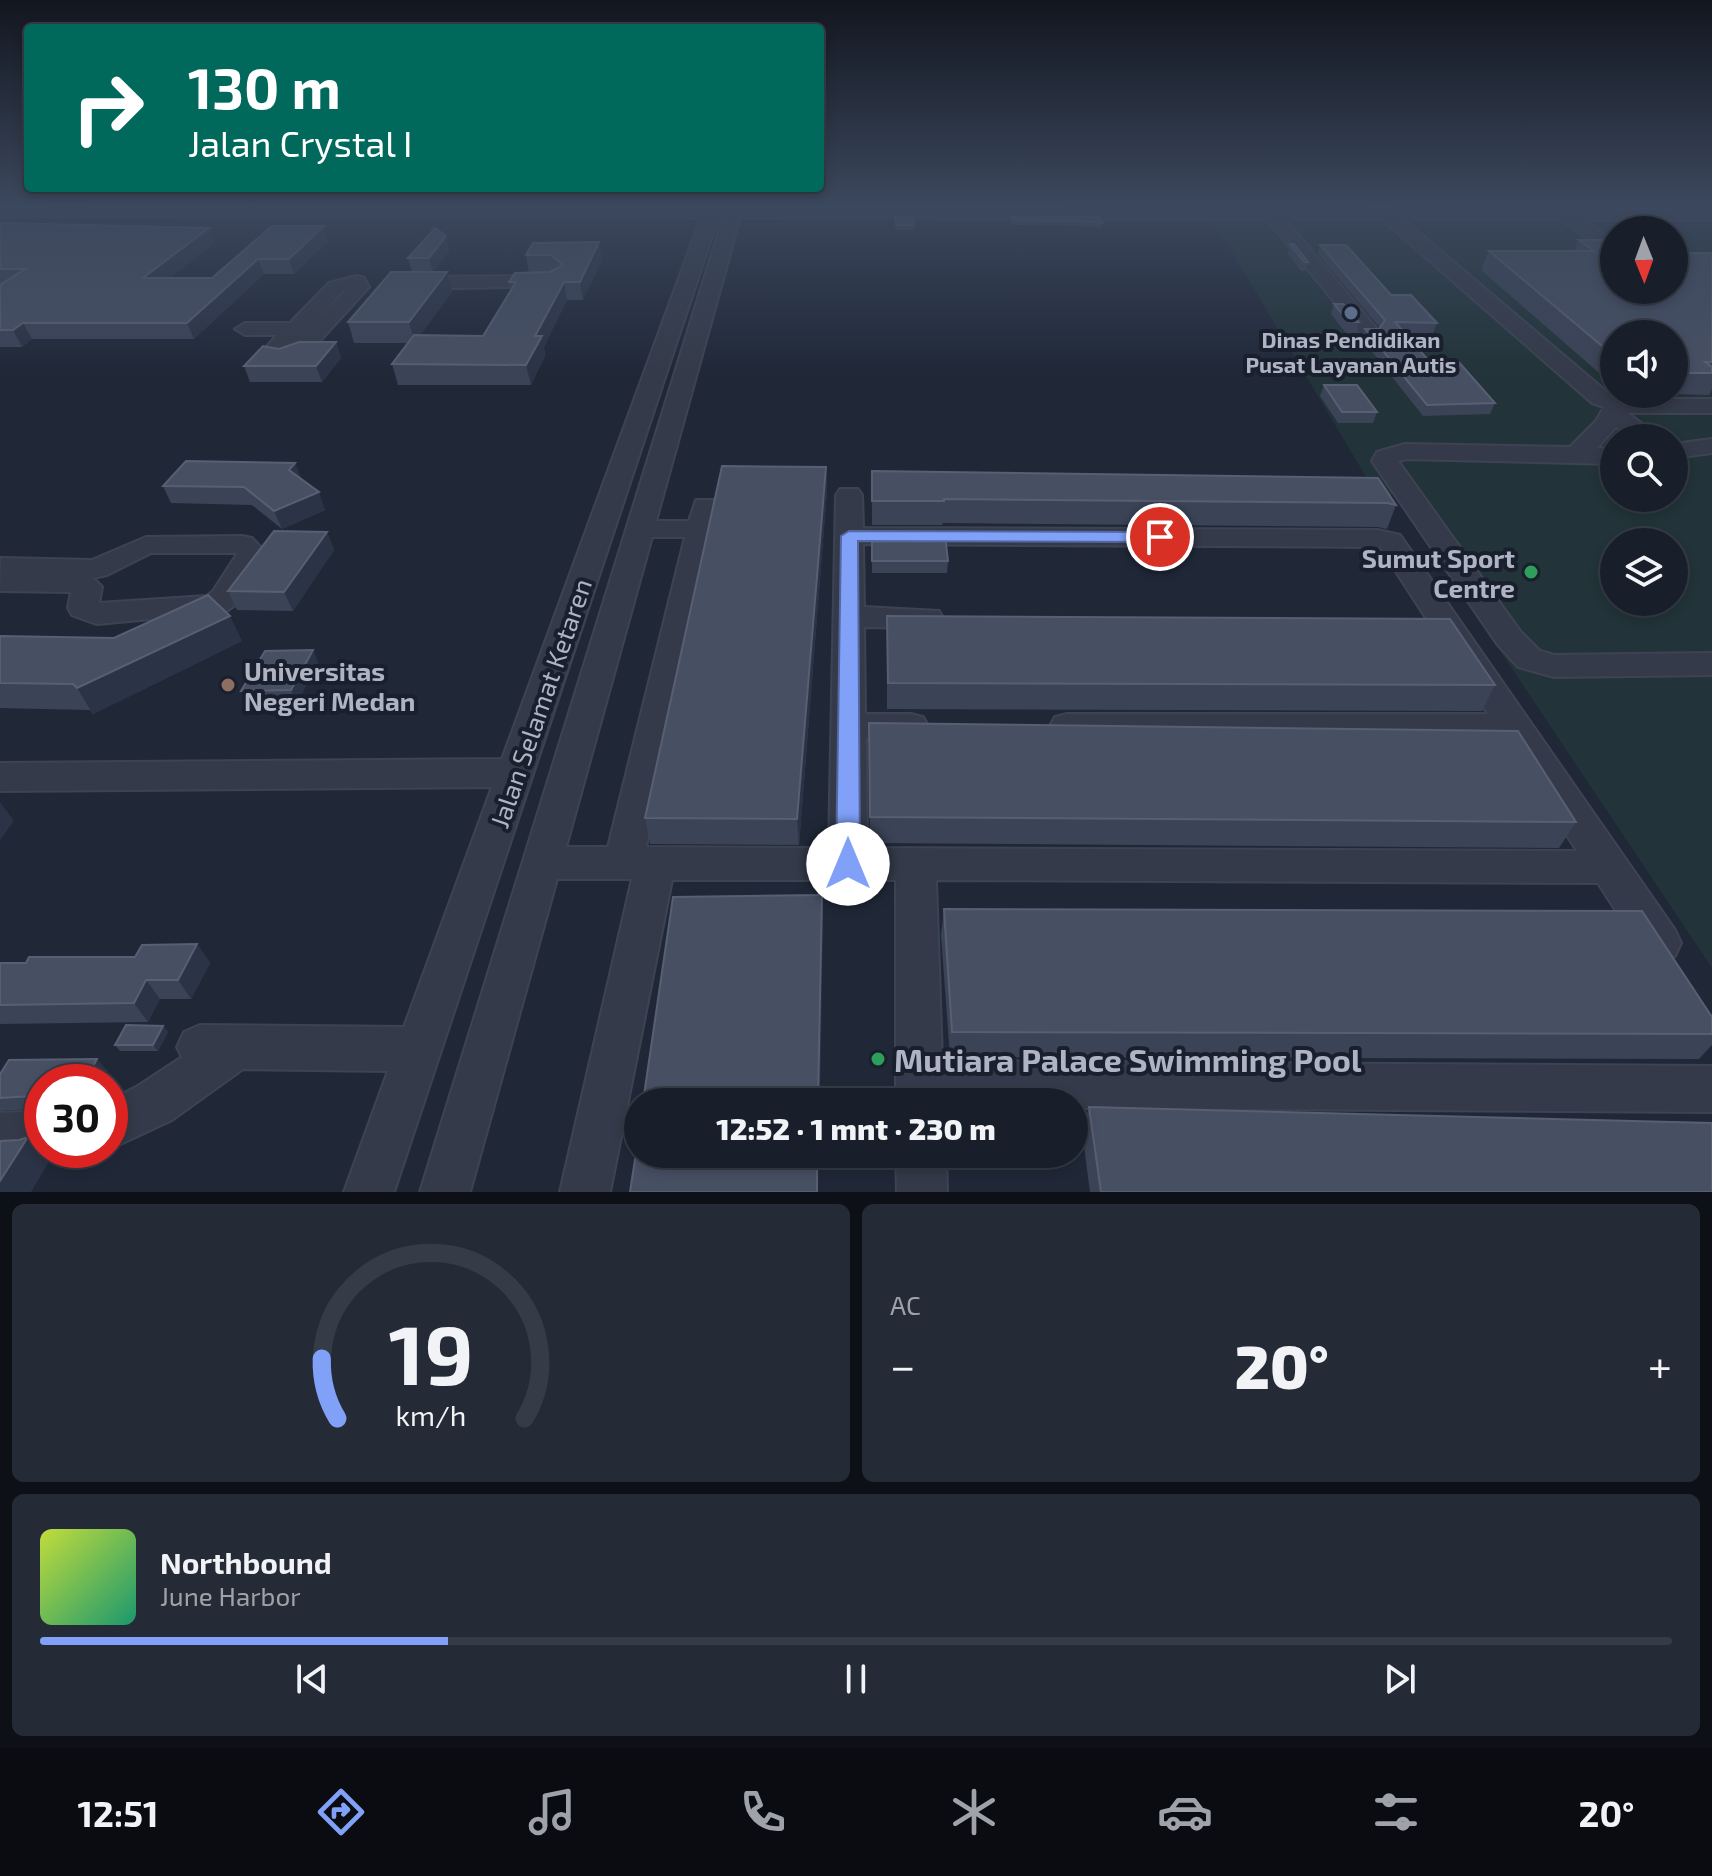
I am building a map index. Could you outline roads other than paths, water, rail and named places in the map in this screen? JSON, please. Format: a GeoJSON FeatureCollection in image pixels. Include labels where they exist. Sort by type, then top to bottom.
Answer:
{"type":"FeatureCollection","features":[{"type":"Feature","properties":{"kind":"street","name":"Jalan Selamat Ketaren"},"geometry":{"type":"LineString","coordinates":[[445,1192],[640,529],[691,309],[705,261]]}},
{"type":"Feature","properties":{"kind":"street"},"geometry":{"type":"LineString","coordinates":[[1310,261],[1369,332]]}},
{"type":"Feature","properties":{"kind":"street"},"geometry":{"type":"LineString","coordinates":[[1439,261],[1633,424]]}},
{"type":"Feature","properties":{"kind":"street"},"geometry":{"type":"LineString","coordinates":[[374,283],[296,351],[284,355],[272,353],[336,287],[374,283],[553,282]]}},
{"type":"Feature","properties":{"kind":"street","name":"Jalan Selamat Ketaren"},"geometry":{"type":"LineString","coordinates":[[369,1192],[576,599],[691,309]]}},
{"type":"Feature","properties":{"kind":"street"},"geometry":{"type":"LineString","coordinates":[[245,329],[318,329]]}},
{"type":"Feature","properties":{"kind":"street"},"geometry":{"type":"LineString","coordinates":[[1614,409],[1712,406]]}},
{"type":"Feature","properties":{"kind":"street"},"geometry":{"type":"LineString","coordinates":[[1577,455],[1606,424],[1614,409]]}},
{"type":"Feature","properties":{"kind":"street"},"geometry":{"type":"LineString","coordinates":[[1688,449],[1712,446]]}},
{"type":"Feature","properties":{"kind":"street"},"geometry":{"type":"LineString","coordinates":[[1600,456],[1396,451],[1385,461],[1509,638],[1529,659],[1554,666],[1712,664]]}},
{"type":"Feature","properties":{"kind":"street"},"geometry":{"type":"LineString","coordinates":[[848,864],[849,495]]}},
{"type":"Feature","properties":{"kind":"street"},"geometry":{"type":"LineString","coordinates":[[585,1192],[639,864],[703,517],[640,529]]}},
{"type":"Feature","properties":{"kind":"street"},"geometry":{"type":"LineString","coordinates":[[849,536],[1378,538],[1395,546],[1431,623],[1517,727],[1678,970]]}},
{"type":"Feature","properties":{"kind":"street"},"geometry":{"type":"LineString","coordinates":[[0,582],[85,585],[87,591],[83,608],[97,614],[203,608],[224,598],[252,553],[242,544],[151,544],[135,548],[97,569],[1,567]]}},
{"type":"Feature","properties":{"kind":"street"},"geometry":{"type":"LineString","coordinates":[[576,599],[619,601]]}},
{"type":"Feature","properties":{"kind":"street"},"geometry":{"type":"LineString","coordinates":[[849,617],[959,618]]}},
{"type":"Feature","properties":{"kind":"street"},"geometry":{"type":"LineString","coordinates":[[848,726],[944,726]]}},
{"type":"Feature","properties":{"kind":"street"},"geometry":{"type":"LineString","coordinates":[[1039,726],[1517,727]]}},
{"type":"Feature","properties":{"kind":"street"},"geometry":{"type":"LineString","coordinates":[[0,777],[515,773]]}},
{"type":"Feature","properties":{"kind":"street"},"geometry":{"type":"LineString","coordinates":[[541,863],[1609,867]]}},
{"type":"Feature","properties":{"kind":"street"},"geometry":{"type":"LineString","coordinates":[[916,864],[920,1088]]}},
{"type":"Feature","properties":{"kind":"street"},"geometry":{"type":"LineString","coordinates":[[128,1116],[155,1103],[218,1047],[418,1049]]}},
{"type":"Feature","properties":{"kind":"street"},"geometry":{"type":"LineString","coordinates":[[1088,1092],[1712,1089]]}},
{"type":"Feature","properties":{"kind":"street"},"geometry":{"type":"LineString","coordinates":[[0,1137],[24,1136]]}},
{"type":"Feature","properties":{"kind":"street"},"geometry":{"type":"LineString","coordinates":[[921,1168],[922,1192]]}},
{"type":"Feature","properties":{"kind":"place","name":"Dinas Pendidikan Pusat Layanan Autis"},"geometry":{"type":"Point","coordinates":[1351,313]}},
{"type":"Feature","properties":{"kind":"place","name":"Sumut Sport Centre"},"geometry":{"type":"Point","coordinates":[1531,572]}},
{"type":"Feature","properties":{"kind":"place","name":"Universitas Negeri Medan"},"geometry":{"type":"Point","coordinates":[228,685]}},
{"type":"Feature","properties":{"kind":"place","name":"Mutiara Palace Swimming Pool"},"geometry":{"type":"Point","coordinates":[878,1059]}}]}
